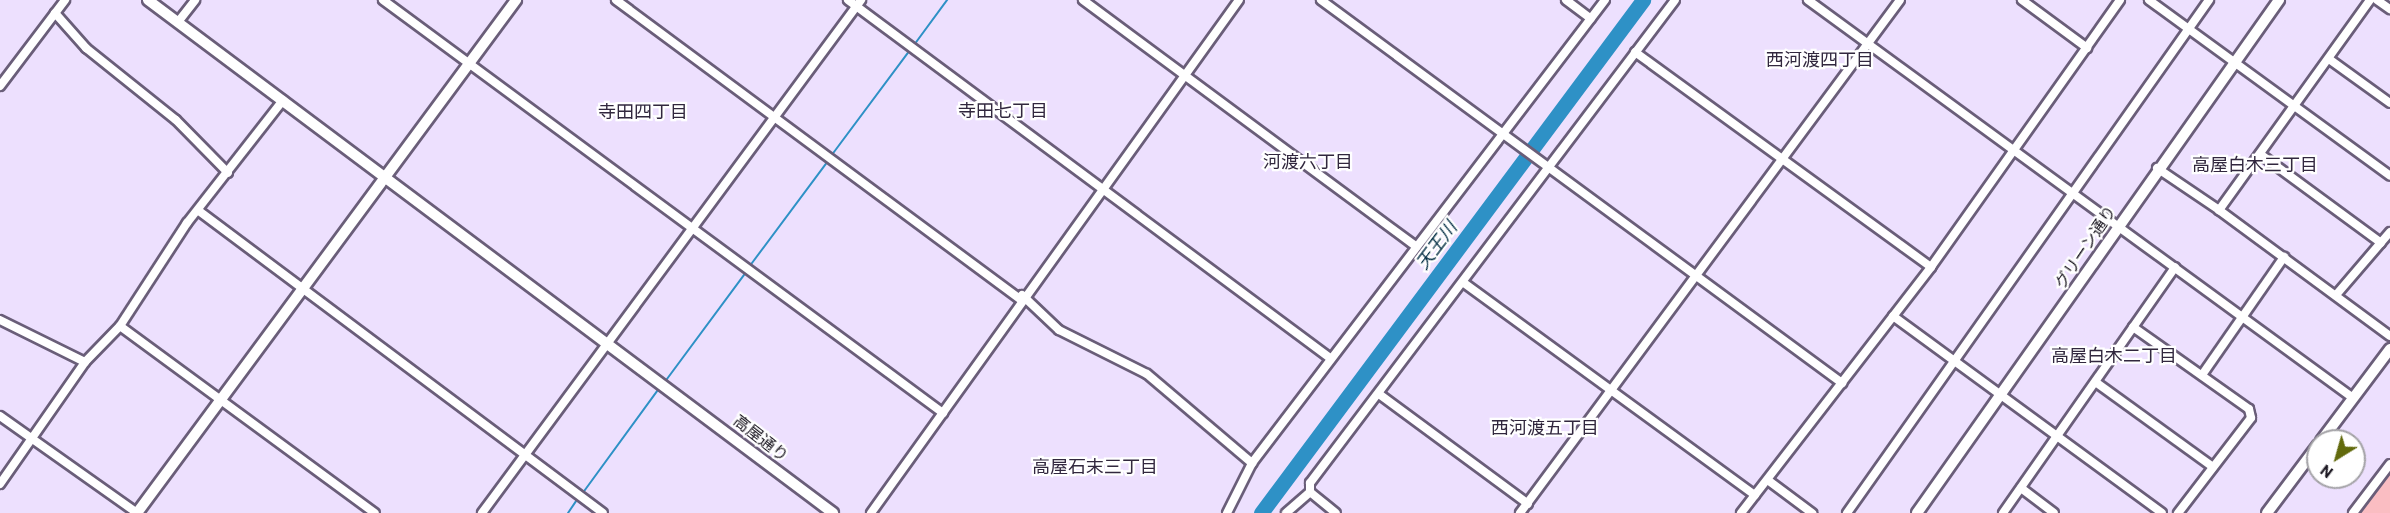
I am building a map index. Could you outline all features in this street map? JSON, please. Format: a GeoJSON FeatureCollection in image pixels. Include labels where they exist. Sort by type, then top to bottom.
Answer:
{"type":"FeatureCollection","features":[{"type":"Feature","properties":{"kind":"street"},"geometry":{"type":"LineString","coordinates":[[0,86],[65,0]]}},
{"type":"Feature","properties":{"kind":"street","name":"高屋通り"},"geometry":{"type":"LineString","coordinates":[[148,0],[671,387],[833,513]]}},
{"type":"Feature","properties":{"kind":"street"},"geometry":{"type":"LineString","coordinates":[[178,22],[195,0]]}},
{"type":"Feature","properties":{"kind":"street"},"geometry":{"type":"LineString","coordinates":[[383,0],[943,413]]}},
{"type":"Feature","properties":{"kind":"street"},"geometry":{"type":"LineString","coordinates":[[0,416],[34,436],[137,513],[516,0]]}},
{"type":"Feature","properties":{"kind":"street"},"geometry":{"type":"LineString","coordinates":[[616,0],[1021,297],[1059,330],[1147,374],[1252,463]]}},
{"type":"Feature","properties":{"kind":"street"},"geometry":{"type":"LineString","coordinates":[[848,0],[858,3],[919,52],[1102,186],[1330,358]]}},
{"type":"Feature","properties":{"kind":"street"},"geometry":{"type":"LineString","coordinates":[[1083,0],[1414,245]]}},
{"type":"Feature","properties":{"kind":"street"},"geometry":{"type":"LineString","coordinates":[[871,513],[943,413],[1021,297],[1239,0]]}},
{"type":"Feature","properties":{"kind":"street"},"geometry":{"type":"LineString","coordinates":[[1321,0],[1503,138],[1842,382]]}},
{"type":"Feature","properties":{"kind":"street"},"geometry":{"type":"LineString","coordinates":[[1566,0],[1591,19]]}},
{"type":"Feature","properties":{"kind":"street"},"geometry":{"type":"LineString","coordinates":[[1227,513],[1252,463],[1414,245],[1503,138],[1605,0]]}},
{"type":"Feature","properties":{"kind":"street"},"geometry":{"type":"LineString","coordinates":[[1286,513],[1310,492],[1310,483],[1464,283],[1543,167],[1675,0]]}},
{"type":"Feature","properties":{"kind":"street"},"geometry":{"type":"LineString","coordinates":[[1808,0],[2353,399]]}},
{"type":"Feature","properties":{"kind":"street"},"geometry":{"type":"LineString","coordinates":[[1520,513],[1900,0]]}},
{"type":"Feature","properties":{"kind":"street"},"geometry":{"type":"LineString","coordinates":[[2022,0],[2087,48]]}},
{"type":"Feature","properties":{"kind":"street"},"geometry":{"type":"LineString","coordinates":[[1741,513],[1769,481],[1931,267],[2120,0]]}},
{"type":"Feature","properties":{"kind":"street"},"geometry":{"type":"LineString","coordinates":[[2149,0],[2187,30],[2390,176]]}},
{"type":"Feature","properties":{"kind":"street"},"geometry":{"type":"LineString","coordinates":[[1847,513],[2071,192],[2209,0]]}},
{"type":"Feature","properties":{"kind":"street","name":"グリーン通り"},"geometry":{"type":"LineString","coordinates":[[1917,513],[2157,168],[2279,0]]}},
{"type":"Feature","properties":{"kind":"street"},"geometry":{"type":"LineString","coordinates":[[2219,210],[2370,0]]}},
{"type":"Feature","properties":{"kind":"street"},"geometry":{"type":"LineString","coordinates":[[2377,0],[2390,9]]}},
{"type":"Feature","properties":{"kind":"street"},"geometry":{"type":"LineString","coordinates":[[482,513],[858,3]]}},
{"type":"Feature","properties":{"kind":"street"},"geometry":{"type":"LineString","coordinates":[[55,13],[86,48],[176,120],[228,173]]}},
{"type":"Feature","properties":{"kind":"street"},"geometry":{"type":"LineString","coordinates":[[1635,52],[1784,158],[1931,267]]}},
{"type":"Feature","properties":{"kind":"street"},"geometry":{"type":"LineString","coordinates":[[2329,59],[2390,103]]}},
{"type":"Feature","properties":{"kind":"street"},"geometry":{"type":"LineString","coordinates":[[0,68],[9,75]]}},
{"type":"Feature","properties":{"kind":"street"},"geometry":{"type":"LineString","coordinates":[[0,484],[85,362],[120,326],[165,252],[199,212],[283,100]]}},
{"type":"Feature","properties":{"kind":"street"},"geometry":{"type":"LineString","coordinates":[[2260,154],[2381,243]]}},
{"type":"Feature","properties":{"kind":"street"},"geometry":{"type":"LineString","coordinates":[[2157,168],[2219,210],[2390,336]]}},
{"type":"Feature","properties":{"kind":"street"},"geometry":{"type":"LineString","coordinates":[[199,212],[603,513]]}},
{"type":"Feature","properties":{"kind":"street"},"geometry":{"type":"LineString","coordinates":[[2336,295],[2390,231]]}},
{"type":"Feature","properties":{"kind":"street"},"geometry":{"type":"LineString","coordinates":[[2202,375],[2241,315],[2284,257]]}},
{"type":"Feature","properties":{"kind":"street"},"geometry":{"type":"LineString","coordinates":[[2003,513],[2097,383],[2175,267]]}},
{"type":"Feature","properties":{"kind":"street"},"geometry":{"type":"LineString","coordinates":[[1464,283],[1609,391],[1755,495]]}},
{"type":"Feature","properties":{"kind":"street"},"geometry":{"type":"LineString","coordinates":[[1893,316],[2162,513]]}},
{"type":"Feature","properties":{"kind":"street"},"geometry":{"type":"LineString","coordinates":[[0,320],[85,362]]}},
{"type":"Feature","properties":{"kind":"street"},"geometry":{"type":"LineString","coordinates":[[120,326],[375,513]]}},
{"type":"Feature","properties":{"kind":"street"},"geometry":{"type":"LineString","coordinates":[[2133,327],[2249,409],[2251,418],[2178,513]]}},
{"type":"Feature","properties":{"kind":"street"},"geometry":{"type":"LineString","coordinates":[[2330,429],[2390,349]]}},
{"type":"Feature","properties":{"kind":"street"},"geometry":{"type":"LineString","coordinates":[[2097,383],[2213,467]]}},
{"type":"Feature","properties":{"kind":"street"},"geometry":{"type":"LineString","coordinates":[[1379,394],[1528,504]]}},
{"type":"Feature","properties":{"kind":"street"},"geometry":{"type":"LineString","coordinates":[[2267,513],[2306,461]]}},
{"type":"Feature","properties":{"kind":"street"},"geometry":{"type":"LineString","coordinates":[[2353,513],[2390,464]]}},
{"type":"Feature","properties":{"kind":"street"},"geometry":{"type":"LineString","coordinates":[[1769,481],[1812,513]]}},
{"type":"Feature","properties":{"kind":"street"},"geometry":{"type":"LineString","coordinates":[[2020,488],[2054,513]]}},
{"type":"Feature","properties":{"kind":"street"},"geometry":{"type":"LineString","coordinates":[[1310,492],[1336,513]]}},
{"type":"Feature","properties":{"kind":"shaded area"},"geometry":{"type":"Polygon","coordinates":[[[2390,471],[2390,513],[2359,513],[2390,471]]]}},
{"type":"Feature","properties":{"kind":"waterway"},"geometry":{"type":"LineString","coordinates":[[914,45],[947,0]]}},
{"type":"Feature","properties":{"kind":"waterway","name":"天王川"},"geometry":{"type":"LineString","coordinates":[[1261,513],[1643,0]]}},
{"type":"Feature","properties":{"kind":"waterway"},"geometry":{"type":"LineString","coordinates":[[831,156],[910,50]]}},
{"type":"Feature","properties":{"kind":"waterway"},"geometry":{"type":"LineString","coordinates":[[749,267],[828,161]]}},
{"type":"Feature","properties":{"kind":"waterway"},"geometry":{"type":"LineString","coordinates":[[664,383],[746,272]]}},
{"type":"Feature","properties":{"kind":"waterway"},"geometry":{"type":"LineString","coordinates":[[582,494],[660,387]]}},
{"type":"Feature","properties":{"kind":"waterway"},"geometry":{"type":"LineString","coordinates":[[568,513],[578,498]]}},
{"type":"Feature","properties":{"kind":"district","name":"西河渡四丁目"},"geometry":{"type":"Point","coordinates":[1820,59]}},
{"type":"Feature","properties":{"kind":"district","name":"寺田七丁目"},"geometry":{"type":"Point","coordinates":[1003,110]}},
{"type":"Feature","properties":{"kind":"district","name":"寺田四丁目"},"geometry":{"type":"Point","coordinates":[643,111]}},
{"type":"Feature","properties":{"kind":"district","name":"河渡六丁目"},"geometry":{"type":"Point","coordinates":[1308,161]}},
{"type":"Feature","properties":{"kind":"district","name":"高屋白木三丁目"},"geometry":{"type":"Point","coordinates":[2255,164]}},
{"type":"Feature","properties":{"kind":"district","name":"高屋白木二丁目"},"geometry":{"type":"Point","coordinates":[2114,355]}},
{"type":"Feature","properties":{"kind":"district","name":"西河渡五丁目"},"geometry":{"type":"Point","coordinates":[1545,427]}},
{"type":"Feature","properties":{"kind":"district","name":"高屋石末三丁目"},"geometry":{"type":"Point","coordinates":[1095,466]}}]}
